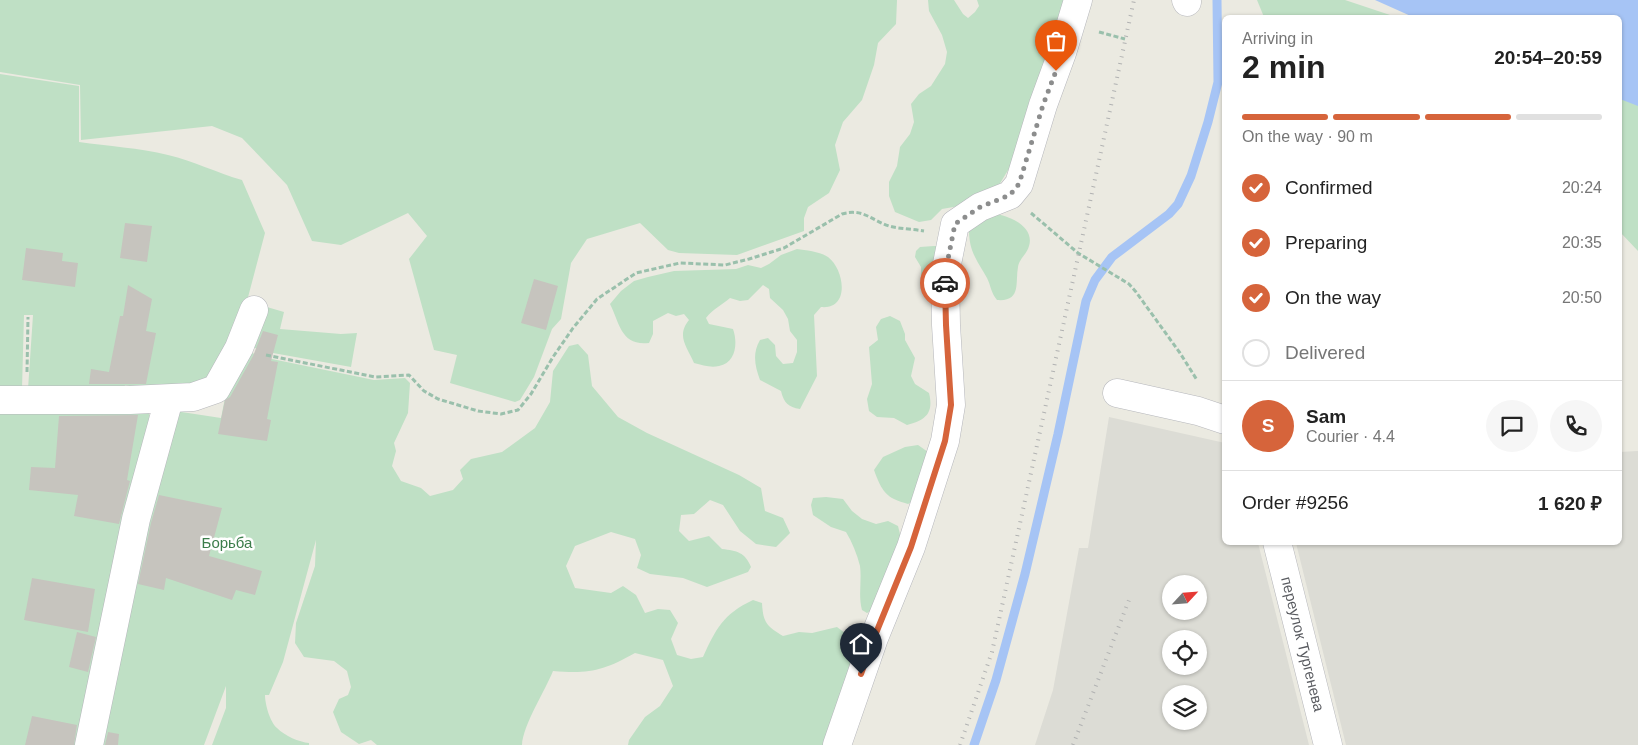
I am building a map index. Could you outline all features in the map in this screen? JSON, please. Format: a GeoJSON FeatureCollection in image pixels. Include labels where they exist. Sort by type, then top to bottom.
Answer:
{"type":"FeatureCollection","features":[{"type":"Feature","properties":{"kind":"street"},"geometry":{"type":"LineString","coordinates":[[837,745],[874,638],[911,547],[945,441],[951,405],[945,274],[955,224],[980,207],[1010,195],[1019,184],[1078,0]]}},
{"type":"Feature","properties":{"kind":"street"},"geometry":{"type":"LineString","coordinates":[[13,400],[169,399],[194,397],[216,388],[239,348],[254,310]]}},
{"type":"Feature","properties":{"kind":"street"},"geometry":{"type":"LineString","coordinates":[[1117,393],[1198,410],[1220,419]]}},
{"type":"Feature","properties":{"kind":"street"},"geometry":{"type":"LineString","coordinates":[[89,745],[136,520],[169,399]]}},
{"type":"Feature","properties":{"kind":"street","name":"переулок Тургенева"},"geometry":{"type":"LineString","coordinates":[[1278,545],[1328,745]]}},
{"type":"Feature","properties":{"kind":"path"},"geometry":{"type":"LineString","coordinates":[[1010,195],[1078,253],[1128,284],[1136,292],[1180,353],[1220,419]]}},
{"type":"Feature","properties":{"kind":"path"},"geometry":{"type":"LineString","coordinates":[[239,348],[275,358],[376,377],[410,375],[424,391],[438,399],[478,411],[501,414],[518,410],[531,394],[552,357],[597,299],[636,273],[680,263],[725,265],[749,260],[784,248],[842,214],[852,211],[889,226],[924,231],[955,224]]}},
{"type":"Feature","properties":{"kind":"path"},"geometry":{"type":"LineString","coordinates":[[13,400],[28,317]]}},
{"type":"Feature","properties":{"kind":"shaded area"},"geometry":{"type":"Polygon","coordinates":[[[1109,417],[1222,442],[1222,545],[1259,545],[1309,745],[1035,745],[1053,690],[1079,548],[1088,548],[1109,417]]]}},
{"type":"Feature","properties":{"kind":"shaded area"},"geometry":{"type":"Polygon","coordinates":[[[1638,451],[1638,745],[1346,745],[1296,545],[1622,545],[1622,452],[1638,451]]]}},
{"type":"Feature","properties":{"kind":"green space"},"geometry":{"type":"Polygon","coordinates":[[[0,0],[897,0],[896,24],[878,43],[874,65],[862,100],[843,122],[835,145],[840,170],[829,193],[808,207],[804,218],[804,231],[737,255],[679,253],[668,250],[640,223],[587,239],[571,263],[561,319],[552,329],[534,377],[520,400],[515,402],[450,383],[457,355],[434,350],[409,259],[427,236],[408,213],[341,245],[312,241],[287,185],[242,138],[212,126],[81,140],[80,85],[0,72],[0,0]]]}},
{"type":"Feature","properties":{"kind":"green space"},"geometry":{"type":"Polygon","coordinates":[[[928,0],[954,0],[968,18],[979,6],[977,0],[1074,0],[1016,157],[996,190],[965,205],[942,209],[931,220],[919,222],[895,212],[889,196],[889,182],[897,166],[900,147],[910,134],[914,122],[911,104],[919,94],[931,86],[945,64],[947,52],[942,35],[929,11],[928,0]]]}},
{"type":"Feature","properties":{"kind":"green space"},"geometry":{"type":"Polygon","coordinates":[[[1257,0],[1345,0],[1390,15],[1263,15],[1257,0]]]}},
{"type":"Feature","properties":{"kind":"green space"},"geometry":{"type":"Polygon","coordinates":[[[0,74],[79,86],[79,142],[168,155],[242,180],[265,233],[247,301],[210,383],[145,389],[125,385],[123,393],[28,389],[33,315],[24,315],[22,389],[0,390],[0,74]]]}},
{"type":"Feature","properties":{"kind":"green space"},"geometry":{"type":"Polygon","coordinates":[[[1622,94],[1638,100],[1638,251],[1622,234],[1622,94]]]}},
{"type":"Feature","properties":{"kind":"green space"},"geometry":{"type":"Polygon","coordinates":[[[994,214],[1007,217],[1019,223],[1025,228],[1030,239],[1028,249],[1019,264],[1016,290],[1010,298],[1005,300],[997,300],[993,295],[987,278],[974,255],[969,238],[969,230],[994,214]]]}},
{"type":"Feature","properties":{"kind":"green space"},"geometry":{"type":"Polygon","coordinates":[[[941,246],[932,297],[925,293],[921,279],[921,267],[915,257],[916,251],[920,247],[941,246]]]}},
{"type":"Feature","properties":{"kind":"green space"},"geometry":{"type":"Polygon","coordinates":[[[797,249],[828,257],[838,271],[842,288],[837,302],[830,306],[821,307],[814,315],[817,376],[800,409],[787,404],[781,391],[760,380],[758,375],[755,355],[760,340],[768,338],[775,345],[776,356],[783,364],[793,363],[797,352],[797,340],[790,331],[788,319],[783,310],[770,298],[769,289],[763,285],[748,300],[740,301],[730,298],[706,318],[709,324],[733,329],[735,334],[735,346],[732,357],[725,364],[716,367],[694,363],[684,342],[683,331],[689,320],[684,314],[676,316],[668,313],[653,321],[653,334],[649,343],[640,343],[632,341],[623,332],[610,304],[621,291],[634,281],[674,271],[736,269],[748,265],[761,268],[781,255],[797,249]]]}},
{"type":"Feature","properties":{"kind":"green space"},"geometry":{"type":"Polygon","coordinates":[[[260,305],[284,312],[280,329],[341,334],[357,333],[351,367],[273,353],[248,346],[260,305]]]}},
{"type":"Feature","properties":{"kind":"green space"},"geometry":{"type":"Polygon","coordinates":[[[890,316],[900,321],[905,334],[905,340],[915,358],[911,376],[915,384],[929,393],[930,406],[927,415],[919,421],[907,425],[894,418],[877,417],[869,411],[867,399],[872,384],[869,347],[878,340],[876,327],[881,319],[890,316]]]}},
{"type":"Feature","properties":{"kind":"green space","name":"Борьба"},"geometry":{"type":"Polygon","coordinates":[[[578,344],[588,355],[592,386],[618,417],[647,433],[739,475],[761,488],[765,511],[783,518],[790,533],[776,547],[756,544],[740,531],[723,505],[710,500],[694,514],[681,515],[679,531],[689,541],[709,536],[722,549],[740,553],[749,562],[751,567],[748,572],[707,587],[683,578],[650,574],[637,568],[641,555],[635,539],[611,532],[575,546],[566,566],[575,588],[611,593],[623,586],[636,595],[645,613],[658,609],[670,610],[678,623],[671,639],[677,655],[691,659],[703,657],[712,638],[727,617],[753,600],[762,603],[765,620],[783,636],[799,632],[812,633],[837,627],[857,642],[862,656],[824,745],[628,745],[629,740],[645,717],[660,706],[673,686],[663,660],[635,653],[614,664],[596,670],[576,672],[553,671],[530,718],[522,745],[377,745],[371,740],[359,744],[341,732],[333,712],[339,699],[348,695],[351,687],[347,671],[334,661],[304,657],[295,643],[296,623],[315,566],[316,540],[283,662],[269,695],[265,695],[268,713],[274,725],[288,736],[309,743],[309,745],[212,745],[226,708],[226,686],[204,745],[97,745],[175,411],[221,418],[226,393],[248,352],[272,359],[374,380],[405,378],[410,383],[408,413],[394,443],[396,451],[392,466],[401,481],[421,488],[430,496],[453,490],[463,479],[460,470],[471,459],[502,452],[535,428],[550,402],[553,371],[569,346],[578,344]]]}},
{"type":"Feature","properties":{"kind":"green space"},"geometry":{"type":"Polygon","coordinates":[[[0,410],[149,413],[151,426],[78,745],[0,745],[0,410]]]}},
{"type":"Feature","properties":{"kind":"green space"},"geometry":{"type":"Polygon","coordinates":[[[918,445],[928,452],[916,500],[908,504],[895,499],[882,489],[874,470],[883,457],[905,447],[918,445]]]}},
{"type":"Feature","properties":{"kind":"green space"},"geometry":{"type":"Polygon","coordinates":[[[813,498],[843,499],[852,511],[862,519],[876,524],[888,521],[898,526],[901,538],[875,608],[867,613],[862,610],[861,604],[860,566],[846,532],[831,527],[813,515],[811,505],[813,498]]]}},
{"type":"Feature","properties":{"kind":"water"},"geometry":{"type":"Polygon","coordinates":[[[1375,0],[1638,0],[1638,106],[1622,100],[1622,15],[1409,15],[1375,0]]]}},
{"type":"Feature","properties":{"kind":"building"},"geometry":{"type":"Polygon","coordinates":[[[125,223],[152,226],[147,262],[120,258],[125,223]]]}},
{"type":"Feature","properties":{"kind":"building"},"geometry":{"type":"Polygon","coordinates":[[[26,248],[63,253],[62,261],[78,263],[75,287],[22,280],[26,248]]]}},
{"type":"Feature","properties":{"kind":"building"},"geometry":{"type":"Polygon","coordinates":[[[534,279],[558,286],[546,330],[521,323],[534,279]]]}},
{"type":"Feature","properties":{"kind":"building"},"geometry":{"type":"Polygon","coordinates":[[[128,285],[152,299],[146,331],[156,333],[146,384],[89,384],[91,369],[109,372],[120,316],[123,316],[128,285]]]}},
{"type":"Feature","properties":{"kind":"building"},"geometry":{"type":"Polygon","coordinates":[[[263,331],[278,335],[271,361],[278,362],[267,419],[271,420],[267,441],[218,434],[225,400],[230,397],[253,356],[263,331]]]}},
{"type":"Feature","properties":{"kind":"building"},"geometry":{"type":"Polygon","coordinates":[[[138,415],[127,480],[130,481],[119,524],[74,516],[78,495],[29,490],[31,467],[55,468],[59,416],[138,415]]]}},
{"type":"Feature","properties":{"kind":"building"},"geometry":{"type":"Polygon","coordinates":[[[159,495],[222,508],[209,556],[262,571],[255,595],[236,590],[232,600],[166,578],[164,590],[138,584],[159,495]]]}},
{"type":"Feature","properties":{"kind":"building"},"geometry":{"type":"Polygon","coordinates":[[[32,578],[95,589],[88,632],[24,620],[32,578]]]}},
{"type":"Feature","properties":{"kind":"building"},"geometry":{"type":"Polygon","coordinates":[[[77,632],[96,637],[88,672],[69,667],[77,632]]]}},
{"type":"Feature","properties":{"kind":"building"},"geometry":{"type":"Polygon","coordinates":[[[32,716],[77,725],[74,745],[25,745],[32,716]]]}},
{"type":"Feature","properties":{"kind":"building"},"geometry":{"type":"Polygon","coordinates":[[[108,732],[119,734],[118,745],[105,745],[108,732]]]}},
{"type":"Feature","properties":{"kind":"waterway"},"geometry":{"type":"LineString","coordinates":[[974,745],[996,680],[1025,574],[1058,434],[1086,301],[1095,280],[1112,257],[1169,214],[1178,204],[1191,176],[1218,82],[1217,0]]}},
{"type":"Feature","properties":{"kind":"railway"},"geometry":{"type":"LineString","coordinates":[[960,745],[992,652],[1134,0]]}},
{"type":"Feature","properties":{"kind":"railway"},"geometry":{"type":"LineString","coordinates":[[1073,745],[1129,600]]}},
{"type":"Feature","properties":{"kind":"way so far"},"geometry":{"type":"LineString","coordinates":[[945,283],[945,274],[955,224],[980,207],[1010,195],[1019,184],[1043,105],[1056,71]]}},
{"type":"Feature","properties":{"kind":"route"},"geometry":{"type":"LineString","coordinates":[[861,674],[911,547],[945,441],[951,405],[945,283]]}}]}
